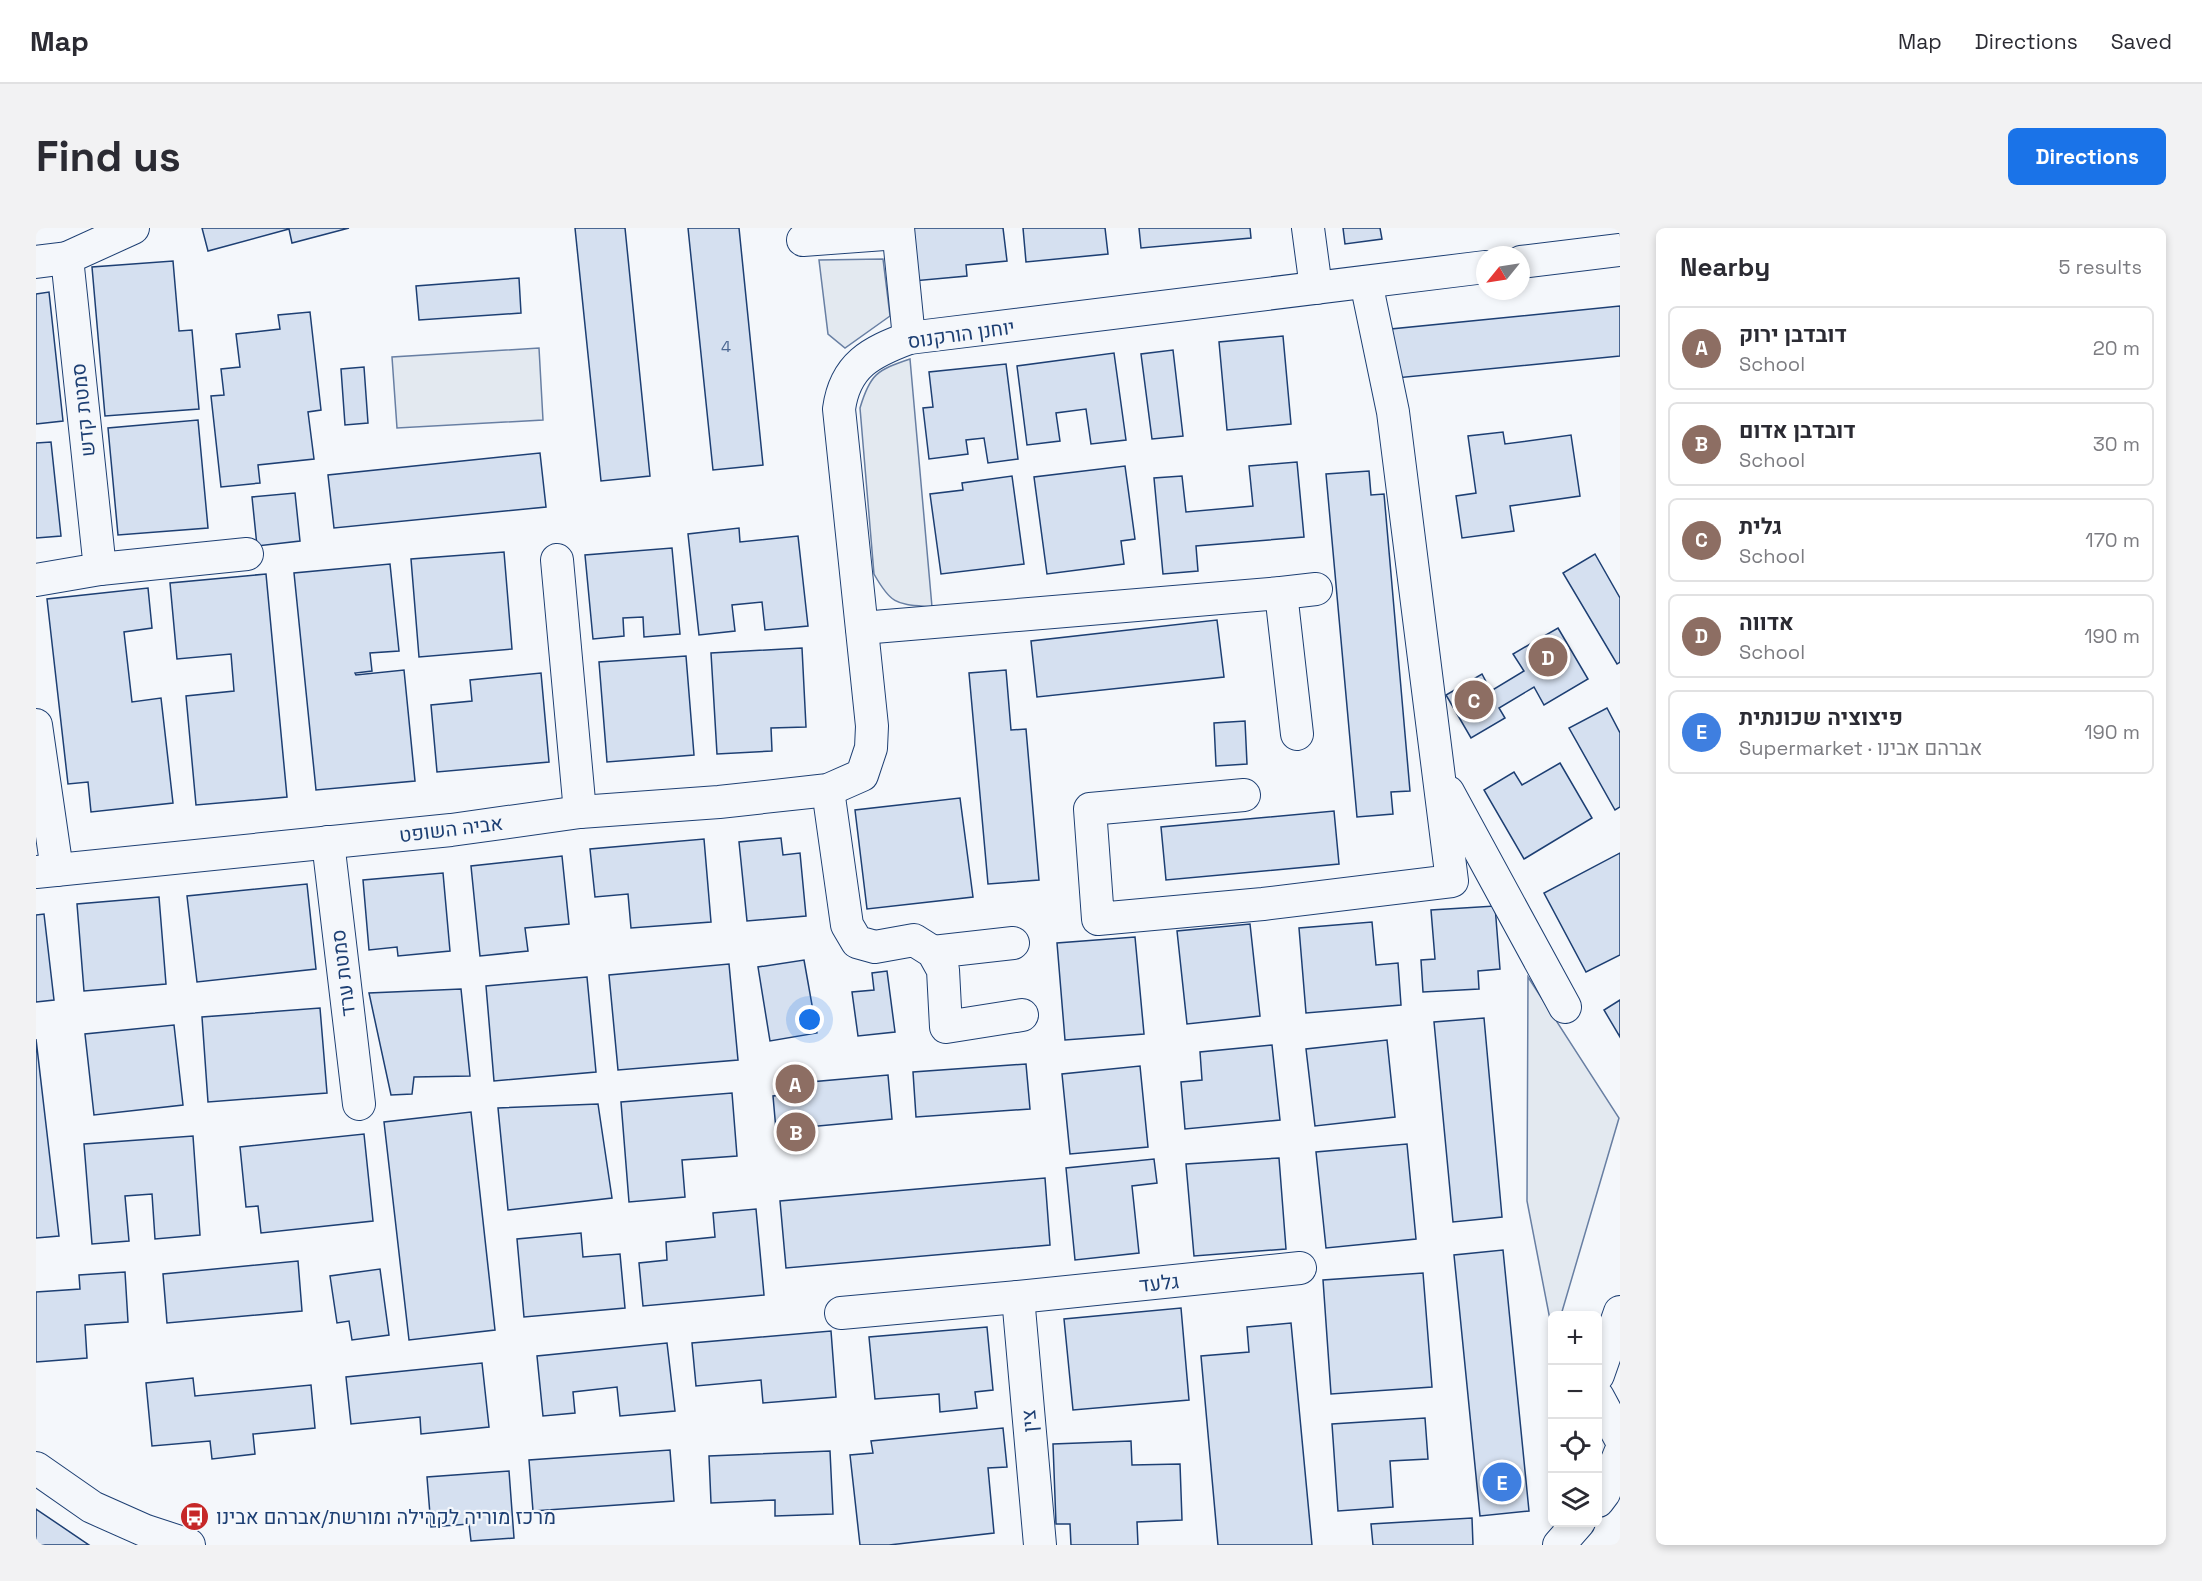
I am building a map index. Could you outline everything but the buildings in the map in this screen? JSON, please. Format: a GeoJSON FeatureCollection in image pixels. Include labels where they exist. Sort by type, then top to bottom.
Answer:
{"type":"FeatureCollection","features":[{"type":"Feature","properties":{"kind":"street"},"geometry":{"type":"LineString","coordinates":[[1308,228],[1317,288]]}},
{"type":"Feature","properties":{"kind":"street"},"geometry":{"type":"LineString","coordinates":[[36,262],[67,258],[118,231]]}},
{"type":"Feature","properties":{"kind":"street"},"geometry":{"type":"LineString","coordinates":[[803,240],[898,231],[909,338]]}},
{"type":"Feature","properties":{"kind":"street"},"geometry":{"type":"LineString","coordinates":[[1530,261],[1620,250]]}},
{"type":"Feature","properties":{"kind":"street","name":"סמטת קדש"},"geometry":{"type":"LineString","coordinates":[[67,258],[100,569]]}},
{"type":"Feature","properties":{"kind":"street","name":"יוחנן הורקנוס"},"geometry":{"type":"LineString","coordinates":[[862,775],[871,748],[872,726],[839,409],[841,394],[849,376],[861,363],[884,347],[909,338],[1476,268]]}},
{"type":"Feature","properties":{"kind":"street"},"geometry":{"type":"LineString","coordinates":[[1244,795],[1090,809],[1098,919],[1263,904],[1452,881],[1393,412],[1366,282]]}},
{"type":"Feature","properties":{"kind":"street"},"geometry":{"type":"LineString","coordinates":[[36,580],[100,569],[247,554]]}},
{"type":"Feature","properties":{"kind":"street"},"geometry":{"type":"LineString","coordinates":[[556,560],[580,812]]}},
{"type":"Feature","properties":{"kind":"street"},"geometry":{"type":"LineString","coordinates":[[862,628],[1316,589]]}},
{"type":"Feature","properties":{"kind":"street"},"geometry":{"type":"LineString","coordinates":[[1281,593],[1297,734]]}},
{"type":"Feature","properties":{"kind":"street"},"geometry":{"type":"LineString","coordinates":[[36,726],[46,871]]}},
{"type":"Feature","properties":{"kind":"street","name":"אביה השופט"},"geometry":{"type":"LineString","coordinates":[[46,871],[451,830],[580,812],[719,802],[828,790],[862,775]]}},
{"type":"Feature","properties":{"kind":"street"},"geometry":{"type":"LineString","coordinates":[[1439,775],[1565,1007]]}},
{"type":"Feature","properties":{"kind":"street"},"geometry":{"type":"LineString","coordinates":[[828,790],[847,925],[857,942],[875,947],[914,940],[933,952],[943,970],[946,1027],[1022,1015]]}},
{"type":"Feature","properties":{"kind":"street","name":"סמטת ערד"},"geometry":{"type":"LineString","coordinates":[[328,842],[359,1104]]}},
{"type":"Feature","properties":{"kind":"street"},"geometry":{"type":"LineString","coordinates":[[933,952],[1012,943]]}},
{"type":"Feature","properties":{"kind":"street","name":"גלעד"},"geometry":{"type":"LineString","coordinates":[[841,1313],[1300,1268]]}},
{"type":"Feature","properties":{"kind":"street","name":"צין"},"geometry":{"type":"LineString","coordinates":[[1018,1297],[1040,1545]]}},
{"type":"Feature","properties":{"kind":"street"},"geometry":{"type":"LineString","coordinates":[[1601,1365],[1620,1312]]}},
{"type":"Feature","properties":{"kind":"street"},"geometry":{"type":"LineString","coordinates":[[1602,1404],[1620,1438]]}},
{"type":"Feature","properties":{"kind":"street"},"geometry":{"type":"LineString","coordinates":[[1602,1496],[1620,1453]]}},
{"type":"Feature","properties":{"kind":"street"},"geometry":{"type":"LineString","coordinates":[[36,1468],[92,1507],[146,1531],[189,1545]]}},
{"type":"Feature","properties":{"kind":"street"},"geometry":{"type":"LineString","coordinates":[[1559,1545],[1575,1527]]}},
{"type":"Feature","properties":{"kind":"shaded area"},"geometry":{"type":"Polygon","coordinates":[[[883,259],[890,316],[845,348],[828,334],[819,260],[883,259]]]}},
{"type":"Feature","properties":{"kind":"shaded area"},"geometry":{"type":"Polygon","coordinates":[[[539,348],[543,420],[397,428],[392,357],[539,348]]]}},
{"type":"Feature","properties":{"kind":"shaded area"},"geometry":{"type":"Polygon","coordinates":[[[910,359],[932,607],[903,604],[891,598],[874,574],[860,408],[867,388],[876,375],[882,370],[910,359]]]}},
{"type":"Feature","properties":{"kind":"shaded area"},"geometry":{"type":"Polygon","coordinates":[[[1528,977],[1619,1118],[1562,1311],[1548,1311],[1527,1201],[1528,977]]]}},
{"type":"Feature","properties":{"kind":"place","name":"אדווה"},"geometry":{"type":"Point","coordinates":[1548,657]}},
{"type":"Feature","properties":{"kind":"place","name":"גלית"},"geometry":{"type":"Point","coordinates":[1474,700]}},
{"type":"Feature","properties":{"kind":"place","name":"דובדבן ירוק"},"geometry":{"type":"Point","coordinates":[795,1084]}},
{"type":"Feature","properties":{"kind":"place","name":"דובדבן אדום"},"geometry":{"type":"Point","coordinates":[796,1132]}},
{"type":"Feature","properties":{"kind":"place","name":"פיצוציה שכונתית"},"geometry":{"type":"Point","coordinates":[1502,1482]}},
{"type":"Feature","properties":{"kind":"place","name":"מרכז מוריה לקהילה ומורשת/אברהם אבינו"},"geometry":{"type":"Point","coordinates":[195,1517]}}]}
